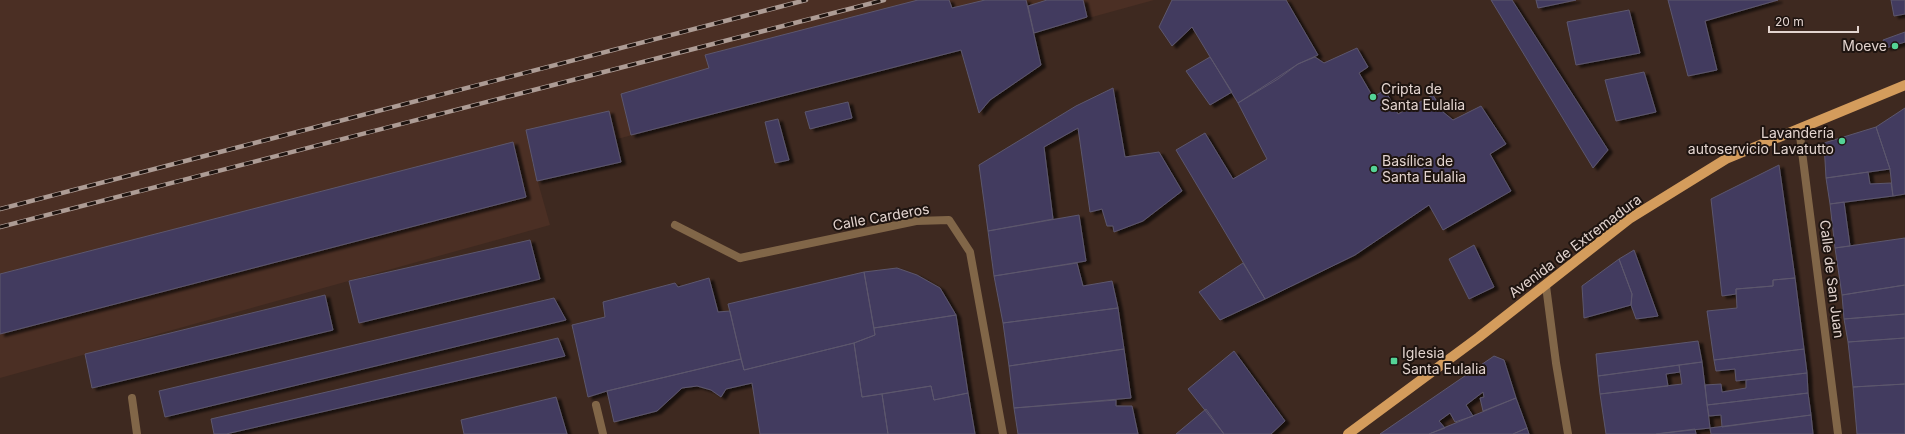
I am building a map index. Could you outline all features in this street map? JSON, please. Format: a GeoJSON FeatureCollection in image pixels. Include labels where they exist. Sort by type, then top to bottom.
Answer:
{"type":"FeatureCollection","features":[{"type":"Feature","properties":{"kind":"main road","name":"Avenida de Extremadura"},"geometry":{"type":"LineString","coordinates":[[1348,434],[1546,286],[1629,219],[1726,159],[1905,85]]}},
{"type":"Feature","properties":{"kind":"street","name":"Calle de San Juan"},"geometry":{"type":"LineString","coordinates":[[1800,128],[1838,434]]}},
{"type":"Feature","properties":{"kind":"street","name":"Calle Carderos"},"geometry":{"type":"LineString","coordinates":[[676,225],[740,258],[916,221],[949,220],[970,252],[1003,434]]}},
{"type":"Feature","properties":{"kind":"street"},"geometry":{"type":"LineString","coordinates":[[1546,286],[1556,363],[1568,434]]}},
{"type":"Feature","properties":{"kind":"street"},"geometry":{"type":"LineString","coordinates":[[132,398],[137,434]]}},
{"type":"Feature","properties":{"kind":"street"},"geometry":{"type":"LineString","coordinates":[[596,405],[604,434]]}},
{"type":"Feature","properties":{"kind":"shaded area"},"geometry":{"type":"Polygon","coordinates":[[[0,0],[1154,0],[1034,33],[961,50],[532,161],[550,225],[0,378],[0,0]]]}},
{"type":"Feature","properties":{"kind":"building"},"geometry":{"type":"Polygon","coordinates":[[[918,0],[949,0],[952,8],[985,0],[1026,0],[1041,65],[990,100],[979,113],[961,50],[631,135],[621,94],[709,68],[705,55],[918,0]]]}},
{"type":"Feature","properties":{"kind":"building"},"geometry":{"type":"Polygon","coordinates":[[[1047,0],[1083,0],[1087,17],[1034,33],[1028,6],[1047,0]]]}},
{"type":"Feature","properties":{"kind":"building"},"geometry":{"type":"Polygon","coordinates":[[[1172,0],[1286,0],[1318,55],[1298,64],[1278,79],[1238,103],[1192,27],[1172,46],[1159,27],[1172,0]]]}},
{"type":"Feature","properties":{"kind":"building"},"geometry":{"type":"Polygon","coordinates":[[[1491,0],[1512,0],[1608,150],[1593,168],[1491,0]]]}},
{"type":"Feature","properties":{"kind":"building"},"geometry":{"type":"Polygon","coordinates":[[[1536,0],[1576,0],[1538,8],[1536,0]]]}},
{"type":"Feature","properties":{"kind":"building"},"geometry":{"type":"Polygon","coordinates":[[[1668,0],[1778,0],[1705,21],[1717,70],[1688,76],[1668,0]]]}},
{"type":"Feature","properties":{"kind":"building"},"geometry":{"type":"Polygon","coordinates":[[[1891,0],[1905,0],[1905,14],[1894,16],[1891,0]]]}},
{"type":"Feature","properties":{"kind":"building"},"geometry":{"type":"Polygon","coordinates":[[[1629,10],[1640,53],[1576,65],[1567,22],[1629,10]]]}},
{"type":"Feature","properties":{"kind":"building"},"geometry":{"type":"Polygon","coordinates":[[[1905,32],[1905,42],[1886,48],[1883,40],[1905,32]]]}},
{"type":"Feature","properties":{"kind":"building","name":"Basílica de Santa Eulalia"},"geometry":{"type":"Polygon","coordinates":[[[1357,48],[1368,67],[1359,73],[1373,97],[1385,90],[1398,114],[1433,95],[1443,112],[1453,120],[1481,106],[1506,144],[1490,154],[1511,191],[1443,230],[1429,205],[1355,255],[1265,299],[1176,150],[1205,133],[1233,179],[1267,159],[1238,103],[1298,64],[1315,57],[1324,63],[1357,48]]]}},
{"type":"Feature","properties":{"kind":"building"},"geometry":{"type":"Polygon","coordinates":[[[1210,57],[1232,92],[1210,105],[1186,71],[1210,57]]]}},
{"type":"Feature","properties":{"kind":"building"},"geometry":{"type":"Polygon","coordinates":[[[1644,72],[1656,112],[1616,121],[1605,80],[1644,72]]]}},
{"type":"Feature","properties":{"kind":"building"},"geometry":{"type":"Polygon","coordinates":[[[1113,88],[1125,157],[1159,152],[1182,191],[1143,221],[1114,232],[1113,226],[1107,226],[1102,209],[1090,212],[1078,128],[1044,147],[1053,219],[988,231],[979,165],[1076,106],[1113,88]]]}},
{"type":"Feature","properties":{"kind":"building"},"geometry":{"type":"Polygon","coordinates":[[[848,102],[852,118],[810,129],[805,112],[848,102]]]}},
{"type":"Feature","properties":{"kind":"building"},"geometry":{"type":"Polygon","coordinates":[[[1905,108],[1905,194],[1893,196],[1890,169],[1876,127],[1905,108]]]}},
{"type":"Feature","properties":{"kind":"building"},"geometry":{"type":"Polygon","coordinates":[[[609,111],[621,162],[537,181],[526,130],[609,111]]]}},
{"type":"Feature","properties":{"kind":"building"},"geometry":{"type":"Polygon","coordinates":[[[778,119],[789,160],[775,163],[765,122],[778,119]]]}},
{"type":"Feature","properties":{"kind":"building"},"geometry":{"type":"Polygon","coordinates":[[[1876,127],[1890,169],[1826,178],[1824,143],[1876,127]]]}},
{"type":"Feature","properties":{"kind":"building"},"geometry":{"type":"Polygon","coordinates":[[[513,142],[526,197],[0,334],[0,274],[513,142]]]}},
{"type":"Feature","properties":{"kind":"building"},"geometry":{"type":"Polygon","coordinates":[[[1779,165],[1795,278],[1773,280],[1773,286],[1736,289],[1736,294],[1722,296],[1711,199],[1779,165]]]}},
{"type":"Feature","properties":{"kind":"building"},"geometry":{"type":"Polygon","coordinates":[[[1868,172],[1870,184],[1891,183],[1893,196],[1830,204],[1826,178],[1868,172]]]}},
{"type":"Feature","properties":{"kind":"building"},"geometry":{"type":"Polygon","coordinates":[[[1844,202],[1850,246],[1835,248],[1830,204],[1844,202]]]}},
{"type":"Feature","properties":{"kind":"building"},"geometry":{"type":"Polygon","coordinates":[[[1079,215],[1086,261],[994,276],[988,231],[1079,215]]]}},
{"type":"Feature","properties":{"kind":"building"},"geometry":{"type":"Polygon","coordinates":[[[1905,238],[1905,285],[1842,295],[1835,248],[1905,238]]]}},
{"type":"Feature","properties":{"kind":"building"},"geometry":{"type":"Polygon","coordinates":[[[530,240],[540,279],[359,323],[349,281],[530,240]]]}},
{"type":"Feature","properties":{"kind":"building"},"geometry":{"type":"Polygon","coordinates":[[[1474,245],[1494,287],[1469,299],[1449,259],[1474,245]]]}},
{"type":"Feature","properties":{"kind":"building"},"geometry":{"type":"Polygon","coordinates":[[[1634,250],[1658,316],[1636,319],[1631,305],[1632,294],[1619,259],[1634,250]]]}},
{"type":"Feature","properties":{"kind":"building"},"geometry":{"type":"Polygon","coordinates":[[[1619,259],[1632,294],[1631,305],[1584,318],[1582,286],[1619,259]]]}},
{"type":"Feature","properties":{"kind":"building"},"geometry":{"type":"Polygon","coordinates":[[[1077,263],[1083,286],[1112,281],[1118,308],[1003,323],[994,276],[1077,263]]]}},
{"type":"Feature","properties":{"kind":"building"},"geometry":{"type":"Polygon","coordinates":[[[1243,263],[1265,299],[1220,320],[1199,292],[1243,263]]]}},
{"type":"Feature","properties":{"kind":"building"},"geometry":{"type":"Polygon","coordinates":[[[897,268],[917,275],[940,288],[956,315],[874,328],[864,272],[897,268]]]}},
{"type":"Feature","properties":{"kind":"building"},"geometry":{"type":"Polygon","coordinates":[[[864,272],[875,335],[854,343],[744,370],[728,304],[864,272]]]}},
{"type":"Feature","properties":{"kind":"building"},"geometry":{"type":"Polygon","coordinates":[[[709,278],[718,312],[730,311],[741,359],[607,391],[588,397],[572,325],[605,317],[603,302],[675,283],[678,287],[709,278]]]}},
{"type":"Feature","properties":{"kind":"building"},"geometry":{"type":"Polygon","coordinates":[[[1795,278],[1804,349],[1714,360],[1707,311],[1737,308],[1736,289],[1773,286],[1773,280],[1795,278]]]}},
{"type":"Feature","properties":{"kind":"building"},"geometry":{"type":"Polygon","coordinates":[[[1905,285],[1905,314],[1844,319],[1842,295],[1905,285]]]}},
{"type":"Feature","properties":{"kind":"building"},"geometry":{"type":"Polygon","coordinates":[[[325,295],[333,330],[92,388],[85,354],[325,295]]]}},
{"type":"Feature","properties":{"kind":"building"},"geometry":{"type":"Polygon","coordinates":[[[554,298],[566,320],[165,417],[159,391],[554,298]]]}},
{"type":"Feature","properties":{"kind":"building"},"geometry":{"type":"Polygon","coordinates":[[[1118,308],[1124,349],[1009,366],[1003,323],[1118,308]]]}},
{"type":"Feature","properties":{"kind":"building"},"geometry":{"type":"Polygon","coordinates":[[[1905,314],[1905,338],[1848,342],[1844,319],[1905,314]]]}},
{"type":"Feature","properties":{"kind":"building"},"geometry":{"type":"Polygon","coordinates":[[[956,315],[968,393],[934,400],[931,386],[862,397],[854,343],[875,335],[874,328],[956,315]]]}},
{"type":"Feature","properties":{"kind":"building"},"geometry":{"type":"Polygon","coordinates":[[[558,338],[565,356],[226,434],[214,434],[211,419],[558,338]]]}},
{"type":"Feature","properties":{"kind":"building"},"geometry":{"type":"Polygon","coordinates":[[[1905,338],[1905,384],[1853,387],[1848,342],[1905,338]]]}},
{"type":"Feature","properties":{"kind":"building"},"geometry":{"type":"Polygon","coordinates":[[[1698,341],[1702,362],[1598,376],[1596,354],[1698,341]]]}},
{"type":"Feature","properties":{"kind":"building"},"geometry":{"type":"Polygon","coordinates":[[[854,343],[862,397],[882,394],[888,434],[760,434],[752,383],[726,389],[721,397],[711,390],[697,386],[682,388],[657,411],[614,422],[607,391],[741,359],[744,370],[854,343]]]}},
{"type":"Feature","properties":{"kind":"building"},"geometry":{"type":"Polygon","coordinates":[[[1124,349],[1131,398],[1014,408],[1009,366],[1124,349]]]}},
{"type":"Feature","properties":{"kind":"building"},"geometry":{"type":"Polygon","coordinates":[[[1804,349],[1807,373],[1736,381],[1735,369],[1716,371],[1714,360],[1804,349]]]}},
{"type":"Feature","properties":{"kind":"building"},"geometry":{"type":"Polygon","coordinates":[[[1234,351],[1285,421],[1271,434],[1224,434],[1188,389],[1234,351]]]}},
{"type":"Feature","properties":{"kind":"building"},"geometry":{"type":"Polygon","coordinates":[[[1494,356],[1504,360],[1516,398],[1483,411],[1480,398],[1484,397],[1483,392],[1466,405],[1473,416],[1455,422],[1450,413],[1439,421],[1445,428],[1429,434],[1380,434],[1494,356]]]}},
{"type":"Feature","properties":{"kind":"building"},"geometry":{"type":"Polygon","coordinates":[[[1702,362],[1710,428],[1656,434],[1606,434],[1600,394],[1682,384],[1679,365],[1702,362]]]}},
{"type":"Feature","properties":{"kind":"building"},"geometry":{"type":"Polygon","coordinates":[[[1679,365],[1680,372],[1666,374],[1668,386],[1600,394],[1598,376],[1679,365]]]}},
{"type":"Feature","properties":{"kind":"building"},"geometry":{"type":"Polygon","coordinates":[[[1807,373],[1808,393],[1707,405],[1705,385],[1721,384],[1722,392],[1746,388],[1746,380],[1807,373]]]}},
{"type":"Feature","properties":{"kind":"building"},"geometry":{"type":"Polygon","coordinates":[[[1905,384],[1905,434],[1857,434],[1853,387],[1905,384]]]}},
{"type":"Feature","properties":{"kind":"building"},"geometry":{"type":"Polygon","coordinates":[[[931,386],[934,400],[968,393],[975,434],[888,434],[882,394],[931,386]]]}},
{"type":"Feature","properties":{"kind":"building"},"geometry":{"type":"Polygon","coordinates":[[[1808,393],[1811,415],[1722,427],[1721,415],[1709,416],[1707,405],[1808,393]]]}},
{"type":"Feature","properties":{"kind":"building"},"geometry":{"type":"Polygon","coordinates":[[[556,397],[567,434],[464,434],[461,420],[556,397]]]}},
{"type":"Feature","properties":{"kind":"building"},"geometry":{"type":"Polygon","coordinates":[[[1516,398],[1527,428],[1513,434],[1429,434],[1516,398]]]}},
{"type":"Feature","properties":{"kind":"building"},"geometry":{"type":"Polygon","coordinates":[[[1116,400],[1116,406],[1132,406],[1138,434],[1018,434],[1014,408],[1116,400]]]}},
{"type":"Feature","properties":{"kind":"building"},"geometry":{"type":"Polygon","coordinates":[[[1206,409],[1224,434],[1176,434],[1206,409]]]}},
{"type":"Feature","properties":{"kind":"building"},"geometry":{"type":"Polygon","coordinates":[[[1811,415],[1813,434],[1711,434],[1710,428],[1811,415]]]}},
{"type":"Feature","properties":{"kind":"building"},"geometry":{"type":"Polygon","coordinates":[[[1527,428],[1529,434],[1513,434],[1527,428]]]}},
{"type":"Feature","properties":{"kind":"building"},"geometry":{"type":"Polygon","coordinates":[[[1695,429],[1696,434],[1656,434],[1695,429]]]}},
{"type":"Feature","properties":{"kind":"railway"},"geometry":{"type":"LineString","coordinates":[[0,209],[806,0]]}},
{"type":"Feature","properties":{"kind":"railway"},"geometry":{"type":"LineString","coordinates":[[0,227],[884,0]]}},
{"type":"Feature","properties":{"kind":"place","name":"Moeve"},"geometry":{"type":"Point","coordinates":[1895,46]}},
{"type":"Feature","properties":{"kind":"place","name":"Cripta de Santa Eulalia"},"geometry":{"type":"Point","coordinates":[1373,97]}},
{"type":"Feature","properties":{"kind":"place","name":"Lavandería autoservicio Lavatutto"},"geometry":{"type":"Point","coordinates":[1842,141]}},
{"type":"Feature","properties":{"kind":"place","name":"Basílica de Santa Eulalia"},"geometry":{"type":"Point","coordinates":[1374,169]}},
{"type":"Feature","properties":{"kind":"place","name":"Iglesia Santa Eulalia"},"geometry":{"type":"Point","coordinates":[1394,361]}}]}
